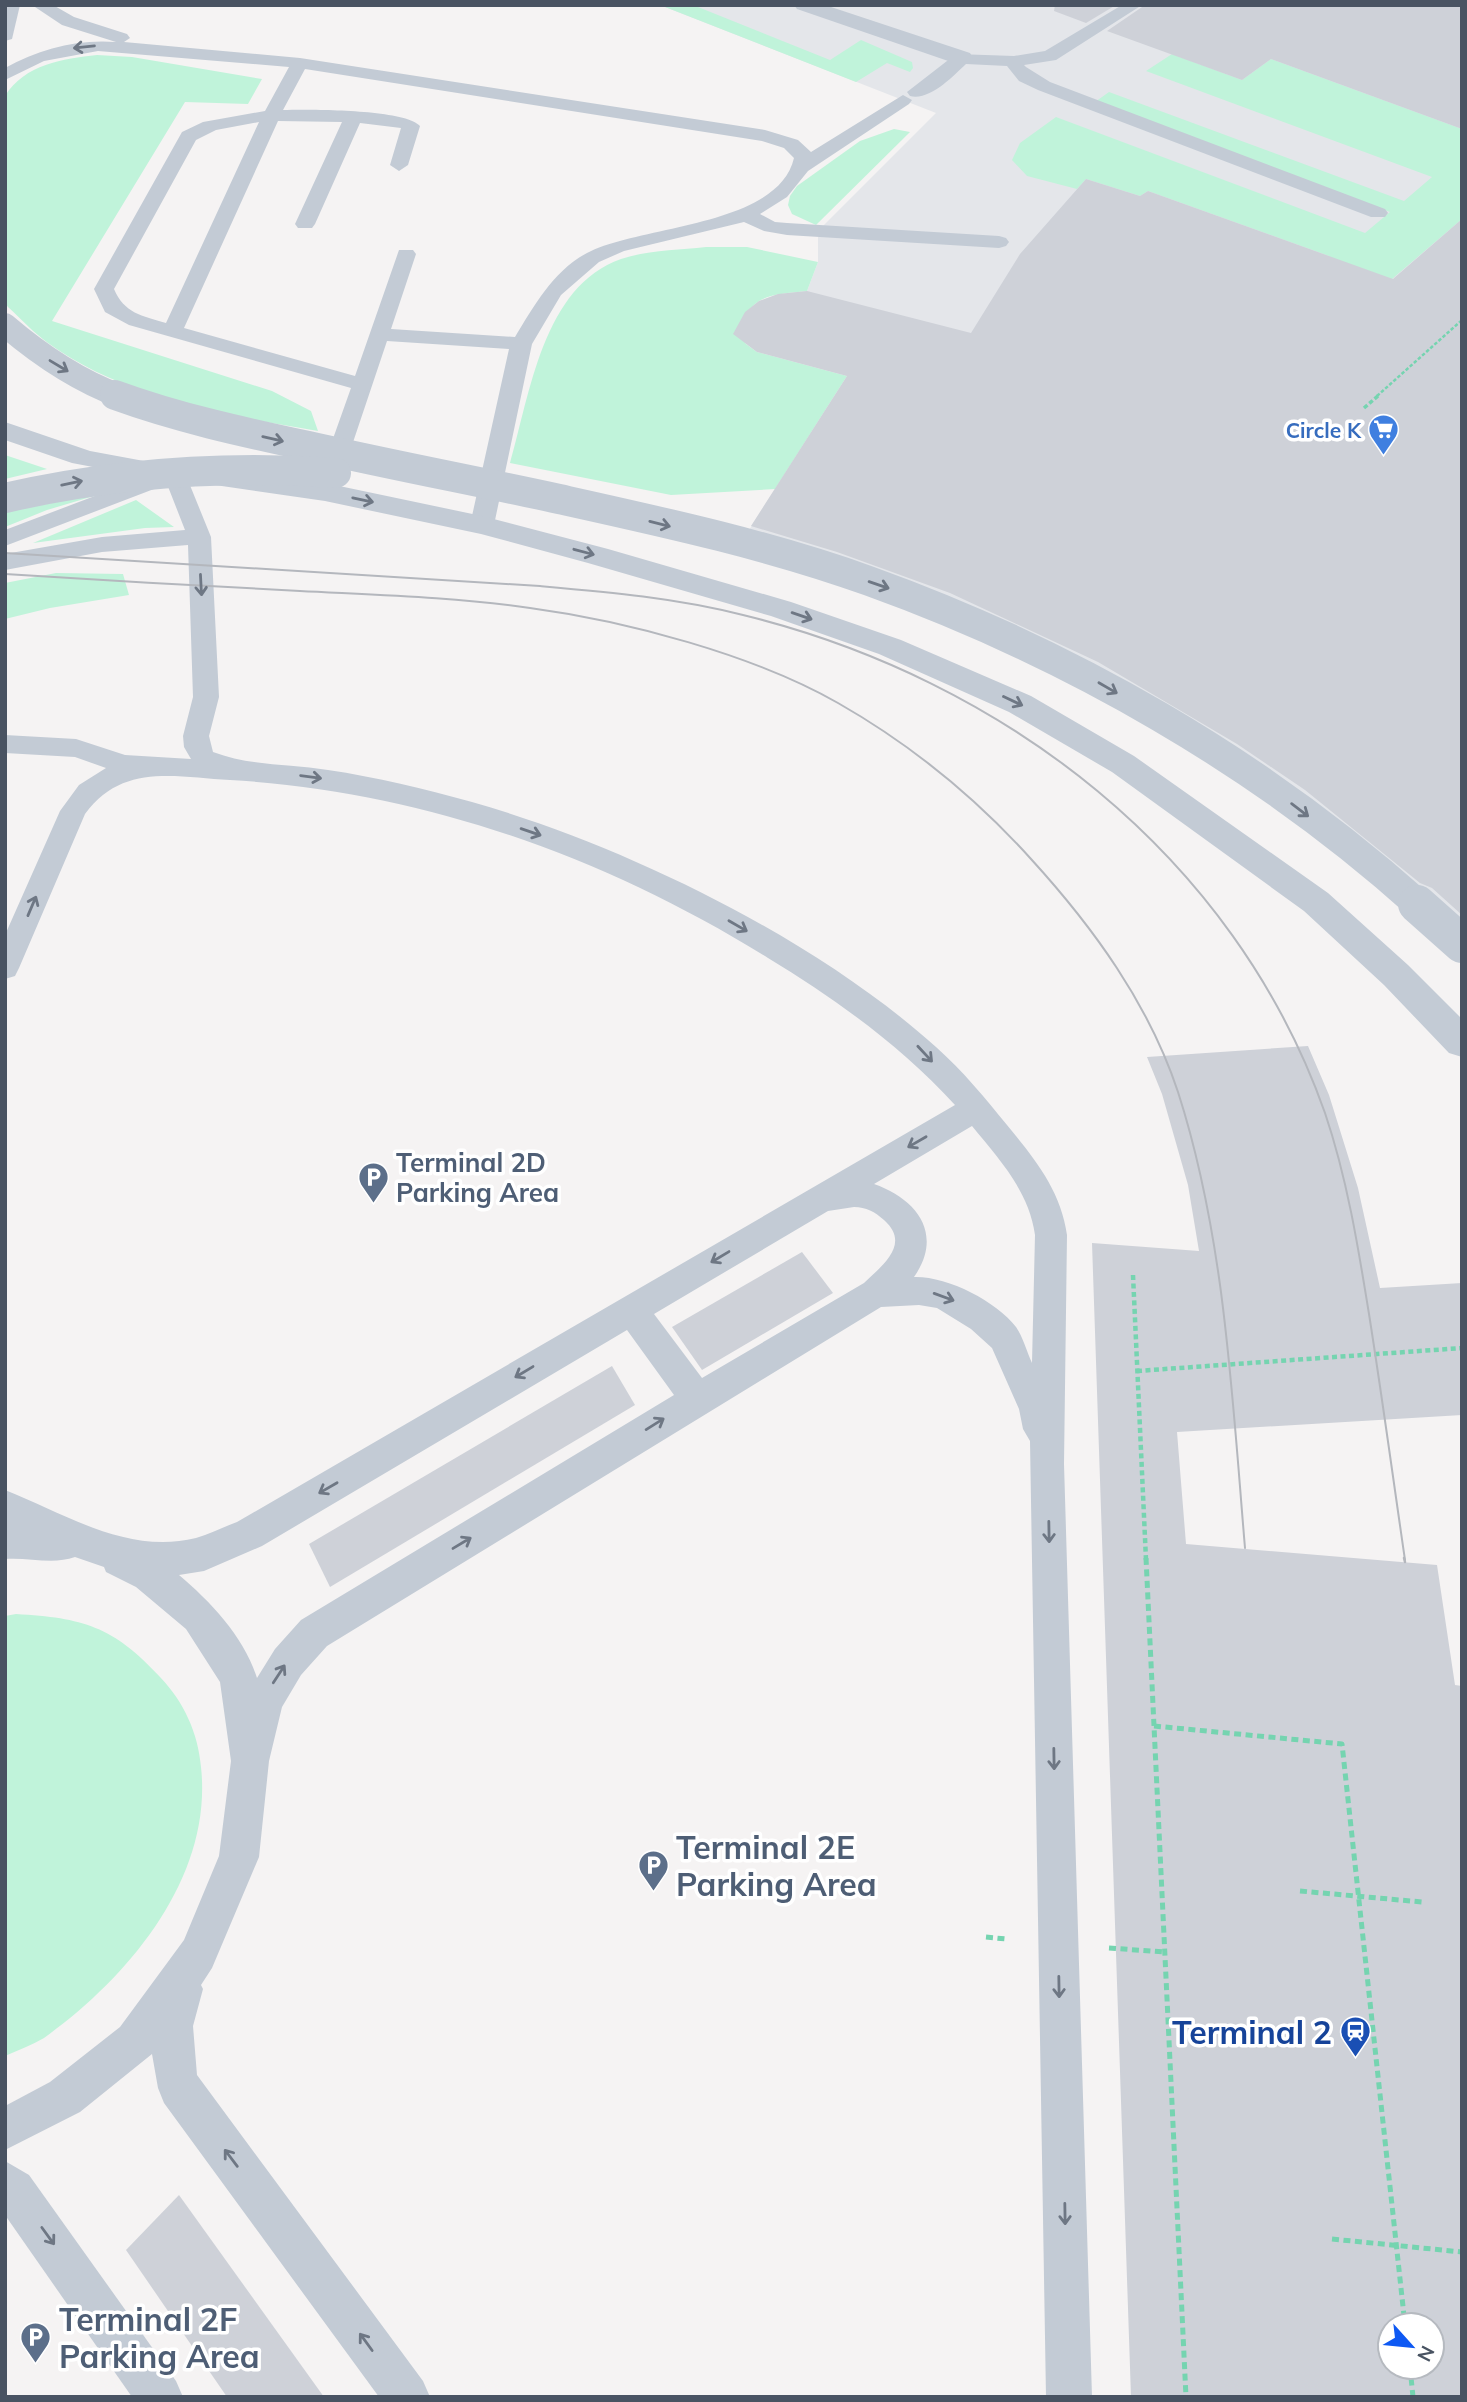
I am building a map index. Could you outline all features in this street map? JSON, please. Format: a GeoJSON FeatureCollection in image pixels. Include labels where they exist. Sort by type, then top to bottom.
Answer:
{"type":"FeatureCollection","features":[{"type":"Feature","properties":{"kind":"street"},"geometry":{"type":"LineString","coordinates":[[5,35],[10,5]]}},
{"type":"Feature","properties":{"kind":"street"},"geometry":{"type":"LineString","coordinates":[[804,5],[962,58]]}},
{"type":"Feature","properties":{"kind":"street"},"geometry":{"type":"LineString","coordinates":[[5,325],[54,364],[117,396],[230,429],[554,499],[789,556],[882,585],[992,631],[1094,680],[1187,734],[1282,796],[1368,861],[1462,943]]}},
{"type":"Feature","properties":{"kind":"street"},"geometry":{"type":"LineString","coordinates":[[5,430],[50,447],[110,464],[325,492],[482,525],[781,609],[890,647],[1020,704],[1123,764],[1317,902],[1396,975],[1462,1043]]}},
{"type":"Feature","properties":{"kind":"street"},"geometry":{"type":"LineString","coordinates":[[5,498],[97,478],[226,467],[276,468],[473,483]]}},
{"type":"Feature","properties":{"kind":"lane"},"geometry":{"type":"LineString","coordinates":[[40,5],[52,14],[92,30],[177,51]]}},
{"type":"Feature","properties":{"kind":"lane"},"geometry":{"type":"LineString","coordinates":[[482,525],[521,344],[553,291],[592,258],[618,247],[706,228],[747,215],[780,192],[801,167],[941,77],[962,58],[1014,61],[1050,56],[1134,5]]}},
{"type":"Feature","properties":{"kind":"lane"},"geometry":{"type":"LineString","coordinates":[[5,75],[38,57],[72,48],[98,46],[300,63],[781,139],[801,151],[801,167]]}},
{"type":"Feature","properties":{"kind":"lane"},"geometry":{"type":"LineString","coordinates":[[1014,61],[1017,70],[1025,77],[1044,86],[1378,213]]}},
{"type":"Feature","properties":{"kind":"lane"},"geometry":{"type":"LineString","coordinates":[[172,332],[271,116],[300,63]]}},
{"type":"Feature","properties":{"kind":"lane"},"geometry":{"type":"LineString","coordinates":[[363,385],[136,321],[112,308],[104,289],[189,136],[213,125],[271,116],[400,121],[411,126],[399,165]]}},
{"type":"Feature","properties":{"kind":"lane"},"geometry":{"type":"LineString","coordinates":[[305,224],[353,118]]}},
{"type":"Feature","properties":{"kind":"lane"},"geometry":{"type":"LineString","coordinates":[[747,215],[771,227],[787,229],[999,242]]}},
{"type":"Feature","properties":{"kind":"lane"},"geometry":{"type":"LineString","coordinates":[[325,492],[352,424],[378,334],[406,254]]}},
{"type":"Feature","properties":{"kind":"lane"},"geometry":{"type":"LineString","coordinates":[[378,334],[521,344]]}},
{"type":"Feature","properties":{"kind":"lane"},"geometry":{"type":"LineString","coordinates":[[5,539],[174,473],[199,537],[206,696],[196,736],[197,747],[204,759],[243,772]]}},
{"type":"Feature","properties":{"kind":"lane"},"geometry":{"type":"LineString","coordinates":[[5,562],[78,546],[150,538],[199,537]]}},
{"type":"Feature","properties":{"kind":"lane"},"geometry":{"type":"LineString","coordinates":[[5,744],[76,748],[124,764],[148,767],[296,775],[352,783],[483,816],[620,867],[703,906],[776,947],[856,999],[916,1044],[976,1108],[1036,1186],[1045,1201],[1051,1220],[1047,1464],[1069,2397]]}},
{"type":"Feature","properties":{"kind":"lane"},"geometry":{"type":"LineString","coordinates":[[5,968],[73,811],[85,792],[101,780],[125,770],[148,767]]}},
{"type":"Feature","properties":{"kind":"lane"},"geometry":{"type":"LineString","coordinates":[[5,1542],[22,1540],[88,1547],[148,1559],[190,1557],[249,1534],[976,1108]]}},
{"type":"Feature","properties":{"kind":"lane"},"geometry":{"type":"LineString","coordinates":[[407,2397],[179,2088],[172,2058],[170,2031],[180,1994],[239,1857],[256,1724],[268,1690],[293,1653],[314,1633],[876,1293],[896,1274],[909,1255],[913,1237],[902,1217],[885,1201],[863,1194],[842,1194],[816,1200]]}},
{"type":"Feature","properties":{"kind":"lane"},"geometry":{"type":"LineString","coordinates":[[876,1293],[919,1291],[941,1294],[967,1307],[1004,1338],[1036,1409],[1047,1464]]}},
{"type":"Feature","properties":{"kind":"lane"},"geometry":{"type":"LineString","coordinates":[[631,1309],[697,1399]]}},
{"type":"Feature","properties":{"kind":"lane"},"geometry":{"type":"LineString","coordinates":[[5,1507],[149,1574],[199,1616],[239,1676],[250,1761]]}},
{"type":"Feature","properties":{"kind":"lane"},"geometry":{"type":"LineString","coordinates":[[5,2129],[65,2097],[135,2042],[198,1954]]}},
{"type":"Feature","properties":{"kind":"lane"},"geometry":{"type":"LineString","coordinates":[[5,2183],[14,2190],[50,2239],[160,2397]]}},
{"type":"Feature","properties":{"kind":"path"},"geometry":{"type":"LineString","coordinates":[[1364,408],[1462,320]]}},
{"type":"Feature","properties":{"kind":"path"},"geometry":{"type":"LineString","coordinates":[[1133,1275],[1186,2397]]}},
{"type":"Feature","properties":{"kind":"path"},"geometry":{"type":"LineString","coordinates":[[1137,1371],[1462,1348]]}},
{"type":"Feature","properties":{"kind":"path"},"geometry":{"type":"LineString","coordinates":[[1154,1726],[1342,1744],[1403,2311]]}},
{"type":"Feature","properties":{"kind":"path"},"geometry":{"type":"LineString","coordinates":[[1300,1891],[1422,1902]]}},
{"type":"Feature","properties":{"kind":"path"},"geometry":{"type":"LineString","coordinates":[[1332,2239],[1462,2252]]}},
{"type":"Feature","properties":{"kind":"shaded area"},"geometry":{"type":"Polygon","coordinates":[[[660,5],[1462,5],[1462,929],[1194,729],[744,538],[847,376],[757,352],[746,344],[738,333],[745,312],[759,301],[778,294],[807,291],[818,262],[818,231],[936,113],[660,5]]]}},
{"type":"Feature","properties":{"kind":"green space"},"geometry":{"type":"Polygon","coordinates":[[[660,5],[693,5],[830,60],[861,40],[912,62],[913,68],[910,72],[887,63],[856,82],[660,5]]]}},
{"type":"Feature","properties":{"kind":"green space"},"geometry":{"type":"Polygon","coordinates":[[[1172,54],[1242,80],[1271,59],[1462,129],[1462,219],[1378,291],[1329,256],[1148,191],[1140,196],[1086,179],[1077,189],[1027,176],[1012,160],[1020,143],[1056,117],[1365,233],[1390,212],[1095,102],[1109,92],[1404,201],[1432,177],[1146,71],[1172,54]]]}},
{"type":"Feature","properties":{"kind":"green space"},"geometry":{"type":"Polygon","coordinates":[[[97,55],[132,57],[262,79],[248,104],[185,102],[52,321],[272,391],[311,411],[318,431],[248,419],[177,402],[109,378],[48,343],[5,303],[5,96],[13,85],[34,70],[58,61],[97,55]]]}},
{"type":"Feature","properties":{"kind":"green space"},"geometry":{"type":"Polygon","coordinates":[[[894,129],[910,132],[816,225],[792,214],[788,205],[797,186],[860,141],[894,129]]]}},
{"type":"Feature","properties":{"kind":"green space"},"geometry":{"type":"Polygon","coordinates":[[[706,247],[747,247],[818,262],[807,291],[763,299],[749,311],[739,333],[746,344],[757,352],[847,376],[775,489],[671,495],[510,463],[533,375],[544,345],[557,317],[574,293],[595,273],[621,259],[652,252],[706,247]]]}},
{"type":"Feature","properties":{"kind":"green space"},"geometry":{"type":"Polygon","coordinates":[[[5,455],[47,469],[5,479],[5,455]]]}},
{"type":"Feature","properties":{"kind":"green space"},"geometry":{"type":"Polygon","coordinates":[[[104,493],[47,510],[5,527],[5,512],[104,493]]]}},
{"type":"Feature","properties":{"kind":"green space"},"geometry":{"type":"Polygon","coordinates":[[[136,500],[174,527],[145,528],[33,543],[136,500]]]}},
{"type":"Feature","properties":{"kind":"green space"},"geometry":{"type":"Polygon","coordinates":[[[56,573],[123,574],[129,595],[50,608],[5,619],[5,583],[56,573]]]}},
{"type":"Feature","properties":{"kind":"green space"},"geometry":{"type":"Polygon","coordinates":[[[16,1614],[60,1618],[96,1628],[127,1646],[160,1677],[183,1707],[197,1742],[201,1767],[201,1808],[193,1847],[179,1885],[159,1921],[134,1954],[76,2013],[44,2038],[5,2056],[5,1616],[16,1614]]]}},
{"type":"Feature","properties":{"kind":"building"},"geometry":{"type":"Polygon","coordinates":[[[1055,5],[1116,5],[1086,23],[1054,11],[1055,5]]]}},
{"type":"Feature","properties":{"kind":"building"},"geometry":{"type":"Polygon","coordinates":[[[1145,5],[1462,5],[1462,129],[1271,59],[1242,80],[1107,31],[1145,5]]]}},
{"type":"Feature","properties":{"kind":"building"},"geometry":{"type":"Polygon","coordinates":[[[1086,179],[1140,196],[1148,191],[1393,279],[1462,219],[1462,915],[1432,888],[1420,883],[1305,790],[1237,744],[1098,662],[950,593],[837,552],[751,526],[847,376],[757,352],[733,334],[745,312],[759,301],[778,294],[807,291],[971,333],[1020,254],[1086,179]]]}},
{"type":"Feature","properties":{"kind":"building"},"geometry":{"type":"Polygon","coordinates":[[[1308,1046],[1329,1095],[1358,1188],[1380,1288],[1462,1283],[1462,1415],[1177,1432],[1186,1544],[1437,1565],[1455,1685],[1462,1686],[1462,2397],[1131,2397],[1092,1243],[1199,1251],[1188,1185],[1162,1094],[1147,1057],[1308,1046]]]}},
{"type":"Feature","properties":{"kind":"building"},"geometry":{"type":"Polygon","coordinates":[[[802,1252],[833,1293],[702,1370],[672,1327],[802,1252]]]}},
{"type":"Feature","properties":{"kind":"building"},"geometry":{"type":"Polygon","coordinates":[[[612,1366],[635,1405],[330,1587],[309,1544],[612,1366]]]}},
{"type":"Feature","properties":{"kind":"building"},"geometry":{"type":"Polygon","coordinates":[[[179,2195],[324,2397],[227,2397],[126,2250],[179,2195]]]}},
{"type":"Feature","properties":{"kind":"tram line"},"geometry":{"type":"LineString","coordinates":[[5,553],[540,586],[693,604],[743,615],[839,644],[931,684],[1018,733],[1098,791],[1170,859],[1232,935],[1285,1020],[1325,1113],[1346,1187],[1369,1314],[1405,1560]]}},
{"type":"Feature","properties":{"kind":"tram line"},"geometry":{"type":"LineString","coordinates":[[5,574],[444,599],[568,614],[689,642],[768,670],[838,703],[916,754],[988,815],[1054,885],[1117,968],[1152,1028],[1166,1060],[1194,1147],[1216,1260],[1230,1375],[1245,1548]]}},
{"type":"Feature","properties":{"kind":"tram line"},"geometry":{"type":"LineString","coordinates":[[1404,1558],[1405,1562]]}},
{"type":"Feature","properties":{"kind":"place","name":"Circle K"},"geometry":{"type":"Point","coordinates":[1384,457]}},
{"type":"Feature","properties":{"kind":"place","name":"Terminal 2D Parking Area"},"geometry":{"type":"Point","coordinates":[373,1204]}},
{"type":"Feature","properties":{"kind":"place","name":"Terminal 2E Parking Area"},"geometry":{"type":"Point","coordinates":[653,1892]}},
{"type":"Feature","properties":{"kind":"place","name":"Terminal 2"},"geometry":{"type":"Point","coordinates":[1355,2059]}},
{"type":"Feature","properties":{"kind":"place","name":"Terminal 2F Parking Area"},"geometry":{"type":"Point","coordinates":[36,2364]}}]}
